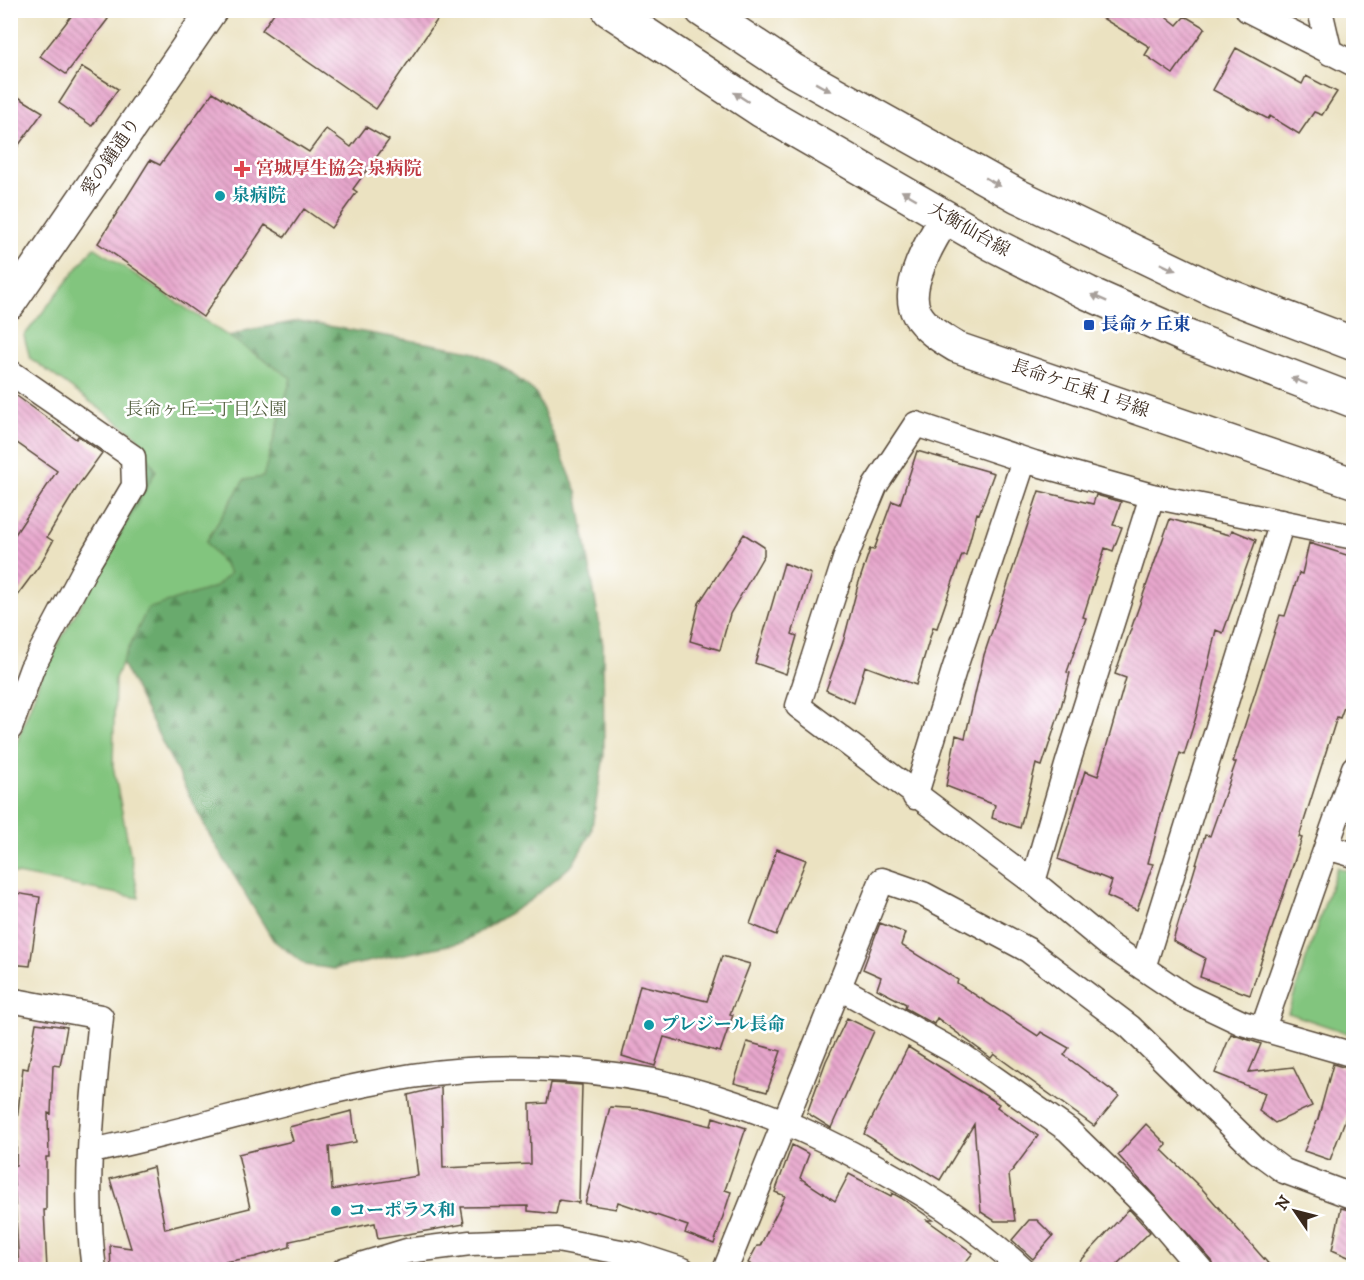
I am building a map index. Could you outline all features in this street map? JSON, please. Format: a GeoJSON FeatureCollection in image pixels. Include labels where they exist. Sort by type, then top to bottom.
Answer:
{"type":"FeatureCollection","features":[{"type":"Feature","properties":{"kind":"main road","name":"大衡仙台線"},"geometry":{"type":"LineString","coordinates":[[609,10],[762,111],[946,217],[1088,293],[1190,338],[1353,401]]}},
{"type":"Feature","properties":{"kind":"main road"},"geometry":{"type":"LineString","coordinates":[[702,10],[794,71],[1018,196],[1216,291],[1353,344]]}},
{"type":"Feature","properties":{"kind":"street","name":"愛の鐘通り"},"geometry":{"type":"LineString","coordinates":[[10,304],[212,10]]}},
{"type":"Feature","properties":{"kind":"street"},"geometry":{"type":"LineString","coordinates":[[1248,10],[1353,64]]}},
{"type":"Feature","properties":{"kind":"street"},"geometry":{"type":"LineString","coordinates":[[1320,10],[1330,53]]}},
{"type":"Feature","properties":{"kind":"street","name":"長命ケ丘東１号線"},"geometry":{"type":"LineString","coordinates":[[946,217],[933,237],[913,286],[915,312],[934,334],[956,347],[1353,483]]}},
{"type":"Feature","properties":{"kind":"street"},"geometry":{"type":"LineString","coordinates":[[10,372],[133,457],[134,486],[86,567],[32,668],[10,728]]}},
{"type":"Feature","properties":{"kind":"street"},"geometry":{"type":"LineString","coordinates":[[1353,537],[1152,496],[1024,459],[916,424],[875,486],[846,556],[798,706],[915,796],[1033,882],[1109,945],[1185,996],[1242,1023],[1353,1055]]}},
{"type":"Feature","properties":{"kind":"street"},"geometry":{"type":"LineString","coordinates":[[915,796],[1024,459]]}},
{"type":"Feature","properties":{"kind":"street"},"geometry":{"type":"LineString","coordinates":[[1033,882],[1068,762],[1152,496]]}},
{"type":"Feature","properties":{"kind":"street"},"geometry":{"type":"LineString","coordinates":[[1143,968],[1282,522]]}},
{"type":"Feature","properties":{"kind":"street"},"geometry":{"type":"LineString","coordinates":[[1263,1028],[1353,768]]}},
{"type":"Feature","properties":{"kind":"street"},"geometry":{"type":"LineString","coordinates":[[1327,847],[1353,855]]}},
{"type":"Feature","properties":{"kind":"street"},"geometry":{"type":"LineString","coordinates":[[725,1269],[752,1198],[785,1124],[813,1046],[840,988],[882,880],[923,894],[1028,950],[1076,983],[1131,1027],[1223,1119],[1284,1171],[1353,1197]]}},
{"type":"Feature","properties":{"kind":"street"},"geometry":{"type":"LineString","coordinates":[[840,988],[964,1057],[1068,1130],[1150,1210],[1201,1269]]}},
{"type":"Feature","properties":{"kind":"street"},"geometry":{"type":"LineString","coordinates":[[10,1000],[101,1017],[92,1150],[90,1238],[94,1269]]}},
{"type":"Feature","properties":{"kind":"street"},"geometry":{"type":"LineString","coordinates":[[92,1150],[165,1136],[324,1093],[413,1076],[488,1069],[574,1070],[655,1082],[720,1100],[785,1124],[862,1159],[929,1197],[978,1230],[1023,1269]]}},
{"type":"Feature","properties":{"kind":"street"},"geometry":{"type":"LineString","coordinates":[[344,1269],[407,1251],[470,1243],[558,1240],[637,1255],[683,1269]]}},
{"type":"Feature","properties":{"kind":"green space","name":"長命ヶ丘二丁目公園"},"geometry":{"type":"Polygon","coordinates":[[[94,247],[291,378],[263,477],[244,480],[206,542],[230,573],[215,587],[147,609],[115,678],[113,766],[139,898],[11,873],[10,771],[16,745],[43,671],[156,471],[136,435],[30,358],[24,336],[94,247]]]}},
{"type":"Feature","properties":{"kind":"green space"},"geometry":{"type":"Polygon","coordinates":[[[299,321],[472,351],[503,367],[536,393],[577,492],[603,645],[604,756],[591,832],[573,864],[531,900],[463,942],[334,969],[306,965],[273,940],[210,836],[103,626],[95,585],[103,542],[166,414],[220,341],[244,331],[299,321]]]}},
{"type":"Feature","properties":{"kind":"green space"},"geometry":{"type":"Polygon","coordinates":[[[1337,867],[1353,873],[1353,1035],[1288,1013],[1337,867]]]}},
{"type":"Feature","properties":{"kind":"building"},"geometry":{"type":"Polygon","coordinates":[[[76,10],[97,10],[108,19],[66,74],[40,56],[76,10]]]}},
{"type":"Feature","properties":{"kind":"building"},"geometry":{"type":"Polygon","coordinates":[[[276,10],[444,10],[376,109],[262,30],[276,10]]]}},
{"type":"Feature","properties":{"kind":"building"},"geometry":{"type":"Polygon","coordinates":[[[1089,10],[1158,10],[1177,25],[1185,16],[1205,28],[1173,74],[1145,55],[1150,47],[1089,10]]]}},
{"type":"Feature","properties":{"kind":"building"},"geometry":{"type":"Polygon","coordinates":[[[1236,48],[1302,84],[1306,76],[1337,92],[1322,115],[1314,112],[1299,134],[1270,116],[1268,119],[1213,90],[1236,48]]]}},
{"type":"Feature","properties":{"kind":"building"},"geometry":{"type":"Polygon","coordinates":[[[82,67],[118,89],[92,126],[59,103],[82,67]]]}},
{"type":"Feature","properties":{"kind":"building"},"geometry":{"type":"Polygon","coordinates":[[[10,92],[43,112],[10,157],[10,92]]]}},
{"type":"Feature","properties":{"kind":"building","name":"泉病院"},"geometry":{"type":"Polygon","coordinates":[[[213,92],[309,152],[326,129],[351,147],[366,127],[389,140],[353,189],[357,192],[331,228],[304,209],[285,237],[265,225],[203,317],[98,243],[150,160],[160,165],[213,92]]]}},
{"type":"Feature","properties":{"kind":"building"},"geometry":{"type":"Polygon","coordinates":[[[10,391],[76,439],[78,436],[102,453],[78,486],[47,537],[53,541],[39,566],[10,605],[10,542],[57,471],[10,438],[10,391]]]}},
{"type":"Feature","properties":{"kind":"building"},"geometry":{"type":"Polygon","coordinates":[[[917,451],[994,473],[979,514],[977,513],[966,555],[962,555],[937,628],[933,627],[916,685],[865,666],[854,703],[826,690],[844,639],[870,549],[874,550],[892,501],[900,504],[917,451]]]}},
{"type":"Feature","properties":{"kind":"building"},"geometry":{"type":"Polygon","coordinates":[[[1039,491],[1093,504],[1096,495],[1121,502],[1113,525],[1122,527],[1113,551],[1105,548],[1083,617],[1086,618],[1067,672],[1070,673],[1060,711],[1042,766],[1036,764],[1020,828],[992,818],[995,805],[946,786],[956,735],[965,738],[984,655],[1039,491]]]}},
{"type":"Feature","properties":{"kind":"building"},"geometry":{"type":"Polygon","coordinates":[[[1170,519],[1230,535],[1232,530],[1256,540],[1223,633],[1216,630],[1196,717],[1184,755],[1180,753],[1160,818],[1148,863],[1153,864],[1137,910],[1107,896],[1112,881],[1058,859],[1085,771],[1098,776],[1126,678],[1115,674],[1170,519]]]}},
{"type":"Feature","properties":{"kind":"building"},"geometry":{"type":"Polygon","coordinates":[[[744,534],[764,547],[764,555],[730,614],[720,650],[690,641],[699,603],[744,534]]]}},
{"type":"Feature","properties":{"kind":"building"},"geometry":{"type":"Polygon","coordinates":[[[1309,543],[1353,557],[1353,683],[1340,718],[1337,717],[1299,837],[1302,838],[1250,995],[1200,977],[1205,958],[1173,941],[1205,835],[1210,836],[1236,762],[1233,762],[1280,615],[1285,616],[1299,573],[1302,574],[1309,543]]]}},
{"type":"Feature","properties":{"kind":"building"},"geometry":{"type":"Polygon","coordinates":[[[784,563],[811,574],[792,634],[797,636],[786,674],[755,663],[784,563]]]}},
{"type":"Feature","properties":{"kind":"building"},"geometry":{"type":"Polygon","coordinates":[[[777,849],[806,860],[776,935],[750,924],[777,849]]]}},
{"type":"Feature","properties":{"kind":"building"},"geometry":{"type":"Polygon","coordinates":[[[10,892],[40,897],[30,966],[10,964],[10,892]]]}},
{"type":"Feature","properties":{"kind":"building"},"geometry":{"type":"Polygon","coordinates":[[[880,923],[905,933],[901,945],[958,980],[957,983],[1038,1036],[1041,1032],[1069,1048],[1064,1055],[1119,1096],[1094,1126],[994,1054],[991,1058],[937,1018],[934,1024],[905,1008],[906,1004],[877,989],[881,977],[863,969],[880,923]]]}},
{"type":"Feature","properties":{"kind":"building"},"geometry":{"type":"Polygon","coordinates":[[[722,956],[750,964],[730,1014],[733,1015],[720,1052],[664,1037],[655,1066],[622,1056],[640,985],[707,1001],[722,956]]]}},
{"type":"Feature","properties":{"kind":"building"},"geometry":{"type":"Polygon","coordinates":[[[847,1018],[874,1031],[831,1128],[807,1113],[826,1061],[847,1018]]]}},
{"type":"Feature","properties":{"kind":"building"},"geometry":{"type":"Polygon","coordinates":[[[36,1023],[67,1027],[60,1066],[53,1065],[51,1114],[48,1113],[49,1157],[46,1157],[46,1210],[44,1210],[47,1269],[19,1269],[13,1166],[16,1165],[17,1120],[23,1068],[28,1069],[36,1023]]]}},
{"type":"Feature","properties":{"kind":"building"},"geometry":{"type":"Polygon","coordinates":[[[1231,1034],[1261,1044],[1249,1072],[1293,1067],[1312,1106],[1275,1123],[1259,1111],[1265,1093],[1215,1073],[1231,1034]]]}},
{"type":"Feature","properties":{"kind":"building"},"geometry":{"type":"Polygon","coordinates":[[[747,1042],[781,1051],[767,1092],[734,1083],[747,1042]]]}},
{"type":"Feature","properties":{"kind":"building"},"geometry":{"type":"Polygon","coordinates":[[[908,1047],[999,1104],[997,1107],[1038,1136],[1009,1175],[1015,1221],[995,1221],[981,1212],[974,1124],[940,1180],[864,1134],[908,1047]]]}},
{"type":"Feature","properties":{"kind":"building"},"geometry":{"type":"Polygon","coordinates":[[[1333,1064],[1353,1070],[1353,1099],[1330,1160],[1304,1151],[1318,1119],[1333,1064]]]}},
{"type":"Feature","properties":{"kind":"building"},"geometry":{"type":"Polygon","coordinates":[[[551,1083],[582,1085],[579,1203],[559,1200],[556,1214],[528,1211],[528,1206],[461,1207],[464,1224],[432,1230],[378,1239],[375,1223],[290,1241],[290,1247],[255,1257],[180,1269],[111,1269],[110,1245],[131,1248],[110,1179],[153,1167],[165,1229],[250,1208],[238,1154],[293,1141],[289,1127],[352,1111],[356,1142],[329,1147],[332,1190],[418,1176],[408,1095],[441,1087],[443,1168],[531,1164],[530,1104],[547,1103],[551,1083]]]}},
{"type":"Feature","properties":{"kind":"building"},"geometry":{"type":"Polygon","coordinates":[[[610,1107],[643,1109],[711,1126],[713,1117],[746,1128],[725,1190],[731,1192],[714,1244],[685,1233],[688,1226],[618,1202],[616,1209],[585,1204],[610,1107]]]}},
{"type":"Feature","properties":{"kind":"building"},"geometry":{"type":"Polygon","coordinates":[[[1146,1124],[1167,1145],[1162,1150],[1204,1191],[1273,1269],[1215,1269],[1212,1261],[1118,1155],[1146,1124]]]}},
{"type":"Feature","properties":{"kind":"building"},"geometry":{"type":"Polygon","coordinates":[[[792,1145],[809,1154],[800,1178],[835,1201],[849,1174],[891,1196],[892,1193],[901,1198],[933,1220],[927,1220],[973,1253],[960,1269],[758,1269],[748,1263],[757,1246],[760,1246],[785,1196],[775,1192],[792,1145]]]}},
{"type":"Feature","properties":{"kind":"building"},"geometry":{"type":"Polygon","coordinates":[[[1341,1208],[1353,1211],[1353,1259],[1332,1250],[1341,1208]]]}},
{"type":"Feature","properties":{"kind":"building"},"geometry":{"type":"Polygon","coordinates":[[[1129,1209],[1150,1232],[1112,1269],[1073,1269],[1129,1209]]]}},
{"type":"Feature","properties":{"kind":"building"},"geometry":{"type":"Polygon","coordinates":[[[1029,1220],[1037,1220],[1053,1236],[1033,1259],[1012,1240],[1029,1220]]]}},
{"type":"Feature","properties":{"kind":"place","name":"宮城厚生協会 泉病院"},"geometry":{"type":"Point","coordinates":[242,169]}},
{"type":"Feature","properties":{"kind":"place","name":"泉病院"},"geometry":{"type":"Point","coordinates":[220,196]}},
{"type":"Feature","properties":{"kind":"place","name":"長命ヶ丘東"},"geometry":{"type":"Point","coordinates":[1089,325]}},
{"type":"Feature","properties":{"kind":"place","name":"プレジール長命"},"geometry":{"type":"Point","coordinates":[649,1025]}},
{"type":"Feature","properties":{"kind":"place","name":"コーポラス和"},"geometry":{"type":"Point","coordinates":[336,1211]}}]}
